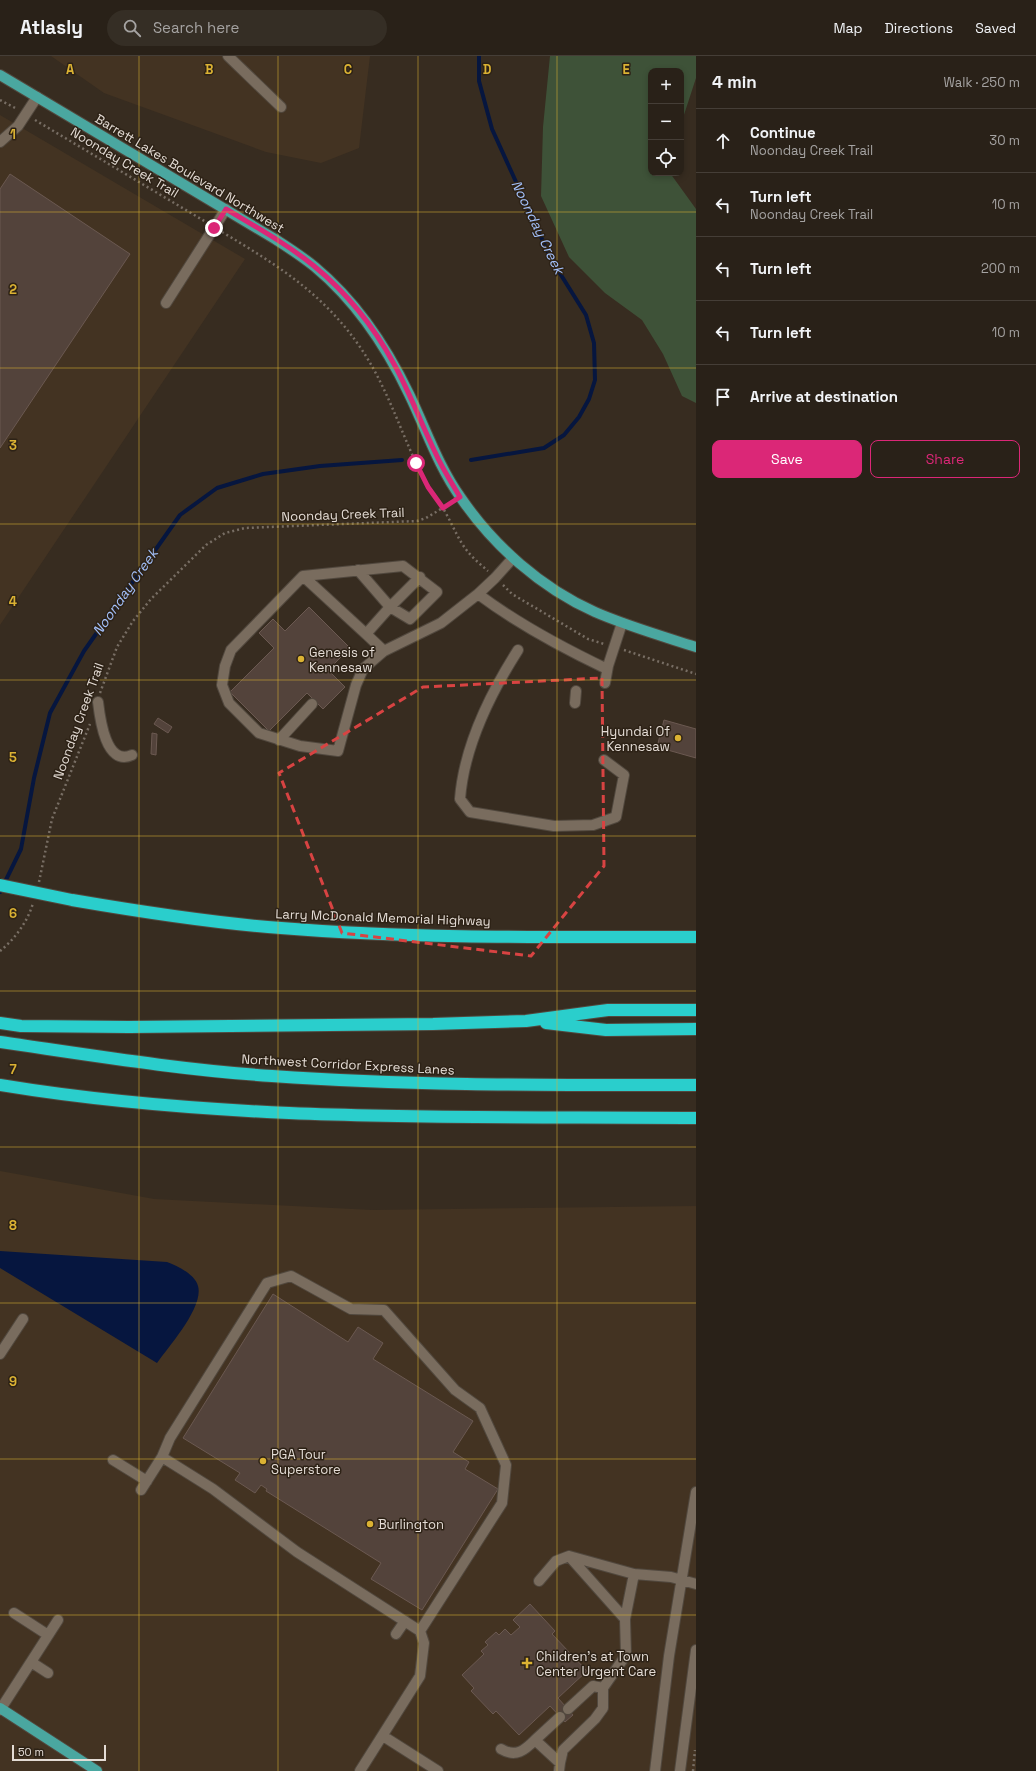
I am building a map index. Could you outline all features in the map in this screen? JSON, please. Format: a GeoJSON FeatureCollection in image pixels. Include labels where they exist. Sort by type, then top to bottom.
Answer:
{"type":"FeatureCollection","features":[{"type":"Feature","properties":{"kind":"highway","name":"Larry McDonald Memorial Highway"},"geometry":{"type":"LineString","coordinates":[[0,885],[72,900],[188,917],[280,928],[411,935],[696,937]]}},
{"type":"Feature","properties":{"kind":"highway"},"geometry":{"type":"LineString","coordinates":[[0,1023],[21,1026],[129,1027],[433,1024],[526,1021],[608,1010],[696,1010]]}},
{"type":"Feature","properties":{"kind":"highway"},"geometry":{"type":"LineString","coordinates":[[526,1021],[606,1030],[696,1029]]}},
{"type":"Feature","properties":{"kind":"highway","name":"Northwest Corridor Express Lanes"},"geometry":{"type":"LineString","coordinates":[[0,1042],[178,1068],[272,1076],[363,1081],[537,1085],[696,1085]]}},
{"type":"Feature","properties":{"kind":"highway"},"geometry":{"type":"LineString","coordinates":[[0,1085],[74,1097],[208,1110],[364,1116],[696,1118]]}},
{"type":"Feature","properties":{"kind":"main road","name":"Barrett Lakes Boulevard Northwest"},"geometry":{"type":"LineString","coordinates":[[0,75],[226,209],[302,257],[327,278],[355,306],[378,338],[394,364],[441,465],[460,497],[490,535],[513,558],[531,573],[565,596],[593,611],[622,623],[696,647]]}},
{"type":"Feature","properties":{"kind":"main road"},"geometry":{"type":"LineString","coordinates":[[0,1709],[97,1771]]}},
{"type":"Feature","properties":{"kind":"street"},"geometry":{"type":"LineString","coordinates":[[228,56],[281,107]]}},
{"type":"Feature","properties":{"kind":"street"},"geometry":{"type":"LineString","coordinates":[[0,142],[18,126],[37,97]]}},
{"type":"Feature","properties":{"kind":"street"},"geometry":{"type":"LineString","coordinates":[[166,303],[226,209]]}},
{"type":"Feature","properties":{"kind":"street"},"geometry":{"type":"LineString","coordinates":[[358,570],[390,607],[410,620],[437,592],[420,577],[403,566],[358,570],[302,576],[231,650],[225,666],[222,685],[229,703],[259,733],[300,746],[338,751],[356,685],[363,669],[384,651],[441,623],[496,578],[513,558]]}},
{"type":"Feature","properties":{"kind":"street"},"geometry":{"type":"LineString","coordinates":[[302,576],[384,651]]}},
{"type":"Feature","properties":{"kind":"street"},"geometry":{"type":"LineString","coordinates":[[366,634],[420,577]]}},
{"type":"Feature","properties":{"kind":"street"},"geometry":{"type":"LineString","coordinates":[[478,594],[499,609],[581,656],[607,669]]}},
{"type":"Feature","properties":{"kind":"street"},"geometry":{"type":"LineString","coordinates":[[604,683],[622,623]]}},
{"type":"Feature","properties":{"kind":"street"},"geometry":{"type":"LineString","coordinates":[[518,650],[500,678],[476,730],[461,783],[460,799],[470,812],[554,826],[593,825],[616,817],[624,775],[604,760]]}},
{"type":"Feature","properties":{"kind":"street"},"geometry":{"type":"LineString","coordinates":[[575,703],[576,691]]}},
{"type":"Feature","properties":{"kind":"street"},"geometry":{"type":"LineString","coordinates":[[98,702],[100,718],[109,748],[120,757],[127,758],[132,755]]}},
{"type":"Feature","properties":{"kind":"street"},"geometry":{"type":"LineString","coordinates":[[279,740],[312,704]]}},
{"type":"Feature","properties":{"kind":"street"},"geometry":{"type":"LineString","coordinates":[[113,1460],[144,1486],[162,1457],[170,1438],[267,1283],[291,1276],[351,1308],[384,1310],[455,1390],[480,1408],[506,1465],[502,1503],[420,1631]]}},
{"type":"Feature","properties":{"kind":"street"},"geometry":{"type":"LineString","coordinates":[[0,1354],[23,1319]]}},
{"type":"Feature","properties":{"kind":"street"},"geometry":{"type":"LineString","coordinates":[[162,1457],[213,1489],[297,1552],[420,1631],[424,1643],[420,1676],[360,1771]]}},
{"type":"Feature","properties":{"kind":"street"},"geometry":{"type":"LineString","coordinates":[[655,1771],[680,1580],[696,1492]]}},
{"type":"Feature","properties":{"kind":"street"},"geometry":{"type":"LineString","coordinates":[[540,1581],[556,1561],[569,1556],[634,1574],[671,1577],[696,1584]]}},
{"type":"Feature","properties":{"kind":"street"},"geometry":{"type":"LineString","coordinates":[[569,1556],[625,1619]]}},
{"type":"Feature","properties":{"kind":"street"},"geometry":{"type":"LineString","coordinates":[[560,1767],[564,1750],[595,1719],[603,1708],[603,1688],[626,1655],[625,1619],[634,1574]]}},
{"type":"Feature","properties":{"kind":"street"},"geometry":{"type":"LineString","coordinates":[[14,1613],[48,1635]]}},
{"type":"Feature","properties":{"kind":"street"},"geometry":{"type":"LineString","coordinates":[[0,1709],[58,1620]]}},
{"type":"Feature","properties":{"kind":"street"},"geometry":{"type":"LineString","coordinates":[[396,1634],[404,1620]]}},
{"type":"Feature","properties":{"kind":"street"},"geometry":{"type":"LineString","coordinates":[[680,1771],[695,1667],[696,1650]]}},
{"type":"Feature","properties":{"kind":"street"},"geometry":{"type":"LineString","coordinates":[[30,1662],[48,1674]]}},
{"type":"Feature","properties":{"kind":"street"},"geometry":{"type":"LineString","coordinates":[[568,1709],[593,1686],[603,1688]]}},
{"type":"Feature","properties":{"kind":"street"},"geometry":{"type":"LineString","coordinates":[[501,1750],[507,1753],[523,1751],[560,1717]]}},
{"type":"Feature","properties":{"kind":"street"},"geometry":{"type":"LineString","coordinates":[[382,1736],[438,1771]]}},
{"type":"Feature","properties":{"kind":"street"},"geometry":{"type":"LineString","coordinates":[[535,1740],[560,1767]]}},
{"type":"Feature","properties":{"kind":"path"},"geometry":{"type":"LineString","coordinates":[[0,100],[7,104]]}},
{"type":"Feature","properties":{"kind":"path","name":"Noonday Creek Trail"},"geometry":{"type":"LineString","coordinates":[[44,125],[195,216]]}},
{"type":"Feature","properties":{"kind":"path"},"geometry":{"type":"LineString","coordinates":[[242,244],[262,256],[308,289],[324,303],[352,336],[380,380],[428,487],[443,508],[468,552],[512,594],[588,639],[696,674]]}},
{"type":"Feature","properties":{"kind":"path","name":"Noonday Creek Trail"},"geometry":{"type":"LineString","coordinates":[[98,702],[117,647],[133,621],[151,599],[190,559],[215,538],[225,533],[245,528],[417,521],[426,518],[460,497]]}},
{"type":"Feature","properties":{"kind":"path","name":"Noonday Creek Trail"},"geometry":{"type":"LineString","coordinates":[[37,889],[52,819],[91,722]]}},
{"type":"Feature","properties":{"kind":"path"},"geometry":{"type":"LineString","coordinates":[[0,951],[16,934],[31,910],[35,896]]}},
{"type":"Feature","properties":{"kind":"path"},"geometry":{"type":"LineString","coordinates":[[693,1771],[696,1744]]}},
{"type":"Feature","properties":{"kind":"highlighted area"},"geometry":{"type":"Polygon","coordinates":[[[602,678],[604,866],[531,956],[342,933],[279,773],[423,687],[602,678]]]}},
{"type":"Feature","properties":{"kind":"shaded area"},"geometry":{"type":"Polygon","coordinates":[[[51,56],[370,56],[359,148],[321,163],[266,152],[104,93],[51,56]]]}},
{"type":"Feature","properties":{"kind":"shaded area"},"geometry":{"type":"Polygon","coordinates":[[[0,115],[245,259],[0,625],[0,115]]]}},
{"type":"Feature","properties":{"kind":"shaded area"},"geometry":{"type":"Polygon","coordinates":[[[0,1171],[154,1199],[372,1210],[696,1206],[696,1771],[0,1771],[0,1171]]]}},
{"type":"Feature","properties":{"kind":"green space"},"geometry":{"type":"Polygon","coordinates":[[[550,56],[696,56],[696,78],[684,115],[684,68],[648,68],[648,176],[672,176],[696,209],[696,403],[682,396],[663,354],[642,320],[605,293],[569,257],[541,196],[543,127],[550,56]]]}},
{"type":"Feature","properties":{"kind":"water"},"geometry":{"type":"Polygon","coordinates":[[[0,1251],[167,1262],[190,1274],[196,1282],[198,1286],[198,1295],[196,1304],[177,1337],[157,1363],[0,1268],[0,1251]]]}},
{"type":"Feature","properties":{"kind":"building"},"geometry":{"type":"Polygon","coordinates":[[[10,174],[130,254],[0,448],[0,189],[10,174]]]}},
{"type":"Feature","properties":{"kind":"building","name":"Genesis of Kennesaw"},"geometry":{"type":"Polygon","coordinates":[[[309,607],[350,648],[328,670],[345,687],[323,709],[307,693],[269,731],[230,692],[274,648],[259,633],[273,619],[285,631],[309,607]]]}},
{"type":"Feature","properties":{"kind":"building"},"geometry":{"type":"Polygon","coordinates":[[[158,718],[172,727],[168,733],[154,724],[158,718]]]}},
{"type":"Feature","properties":{"kind":"building","name":"Hyundai Of Kennesaw"},"geometry":{"type":"Polygon","coordinates":[[[664,720],[696,729],[696,758],[657,747],[664,720]]]}},
{"type":"Feature","properties":{"kind":"building"},"geometry":{"type":"Polygon","coordinates":[[[152,733],[157,734],[156,755],[151,754],[152,733]]]}},
{"type":"Feature","properties":{"kind":"building"},"geometry":{"type":"Polygon","coordinates":[[[273,1294],[348,1342],[358,1327],[383,1343],[373,1359],[473,1421],[453,1452],[469,1462],[465,1469],[498,1489],[422,1610],[371,1579],[381,1563],[266,1491],[267,1489],[261,1485],[255,1493],[235,1480],[240,1473],[183,1438],[273,1294]]]}},
{"type":"Feature","properties":{"kind":"building","name":"Children's at Town Center Urgent Care"},"geometry":{"type":"Polygon","coordinates":[[[530,1604],[555,1631],[552,1634],[587,1671],[558,1698],[573,1715],[565,1722],[550,1706],[519,1735],[496,1711],[493,1714],[471,1691],[474,1688],[462,1675],[484,1654],[481,1651],[488,1645],[485,1642],[496,1632],[499,1635],[505,1629],[511,1635],[520,1627],[513,1620],[530,1604]]]}},
{"type":"Feature","properties":{"kind":"waterway","name":"Noonday Creek"},"geometry":{"type":"LineString","coordinates":[[471,460],[544,448],[564,435],[579,417],[589,399],[595,380],[594,343],[586,315],[551,259],[492,129],[479,81],[479,56]]}},
{"type":"Feature","properties":{"kind":"waterway","name":"Noonday Creek"},"geometry":{"type":"LineString","coordinates":[[0,892],[21,849],[34,778],[50,713],[84,651],[180,515],[217,488],[263,474],[320,466],[402,460]]}},
{"type":"Feature","properties":{"kind":"place","name":"Genesis of Kennesaw"},"geometry":{"type":"Point","coordinates":[301,659]}},
{"type":"Feature","properties":{"kind":"place","name":"Hyundai Of Kennesaw"},"geometry":{"type":"Point","coordinates":[678,738]}},
{"type":"Feature","properties":{"kind":"place","name":"PGA Tour Superstore"},"geometry":{"type":"Point","coordinates":[263,1461]}},
{"type":"Feature","properties":{"kind":"place","name":"Burlington"},"geometry":{"type":"Point","coordinates":[370,1524]}},
{"type":"Feature","properties":{"kind":"place","name":"Children's at Town Center Urgent Care"},"geometry":{"type":"Point","coordinates":[527,1663]}},
{"type":"Feature","properties":{"kind":"route"},"geometry":{"type":"LineString","coordinates":[[214,228],[226,209],[302,257],[327,278],[355,306],[378,338],[394,364],[410,395],[434,452],[460,497],[443,508],[428,487],[416,463]]}}]}
